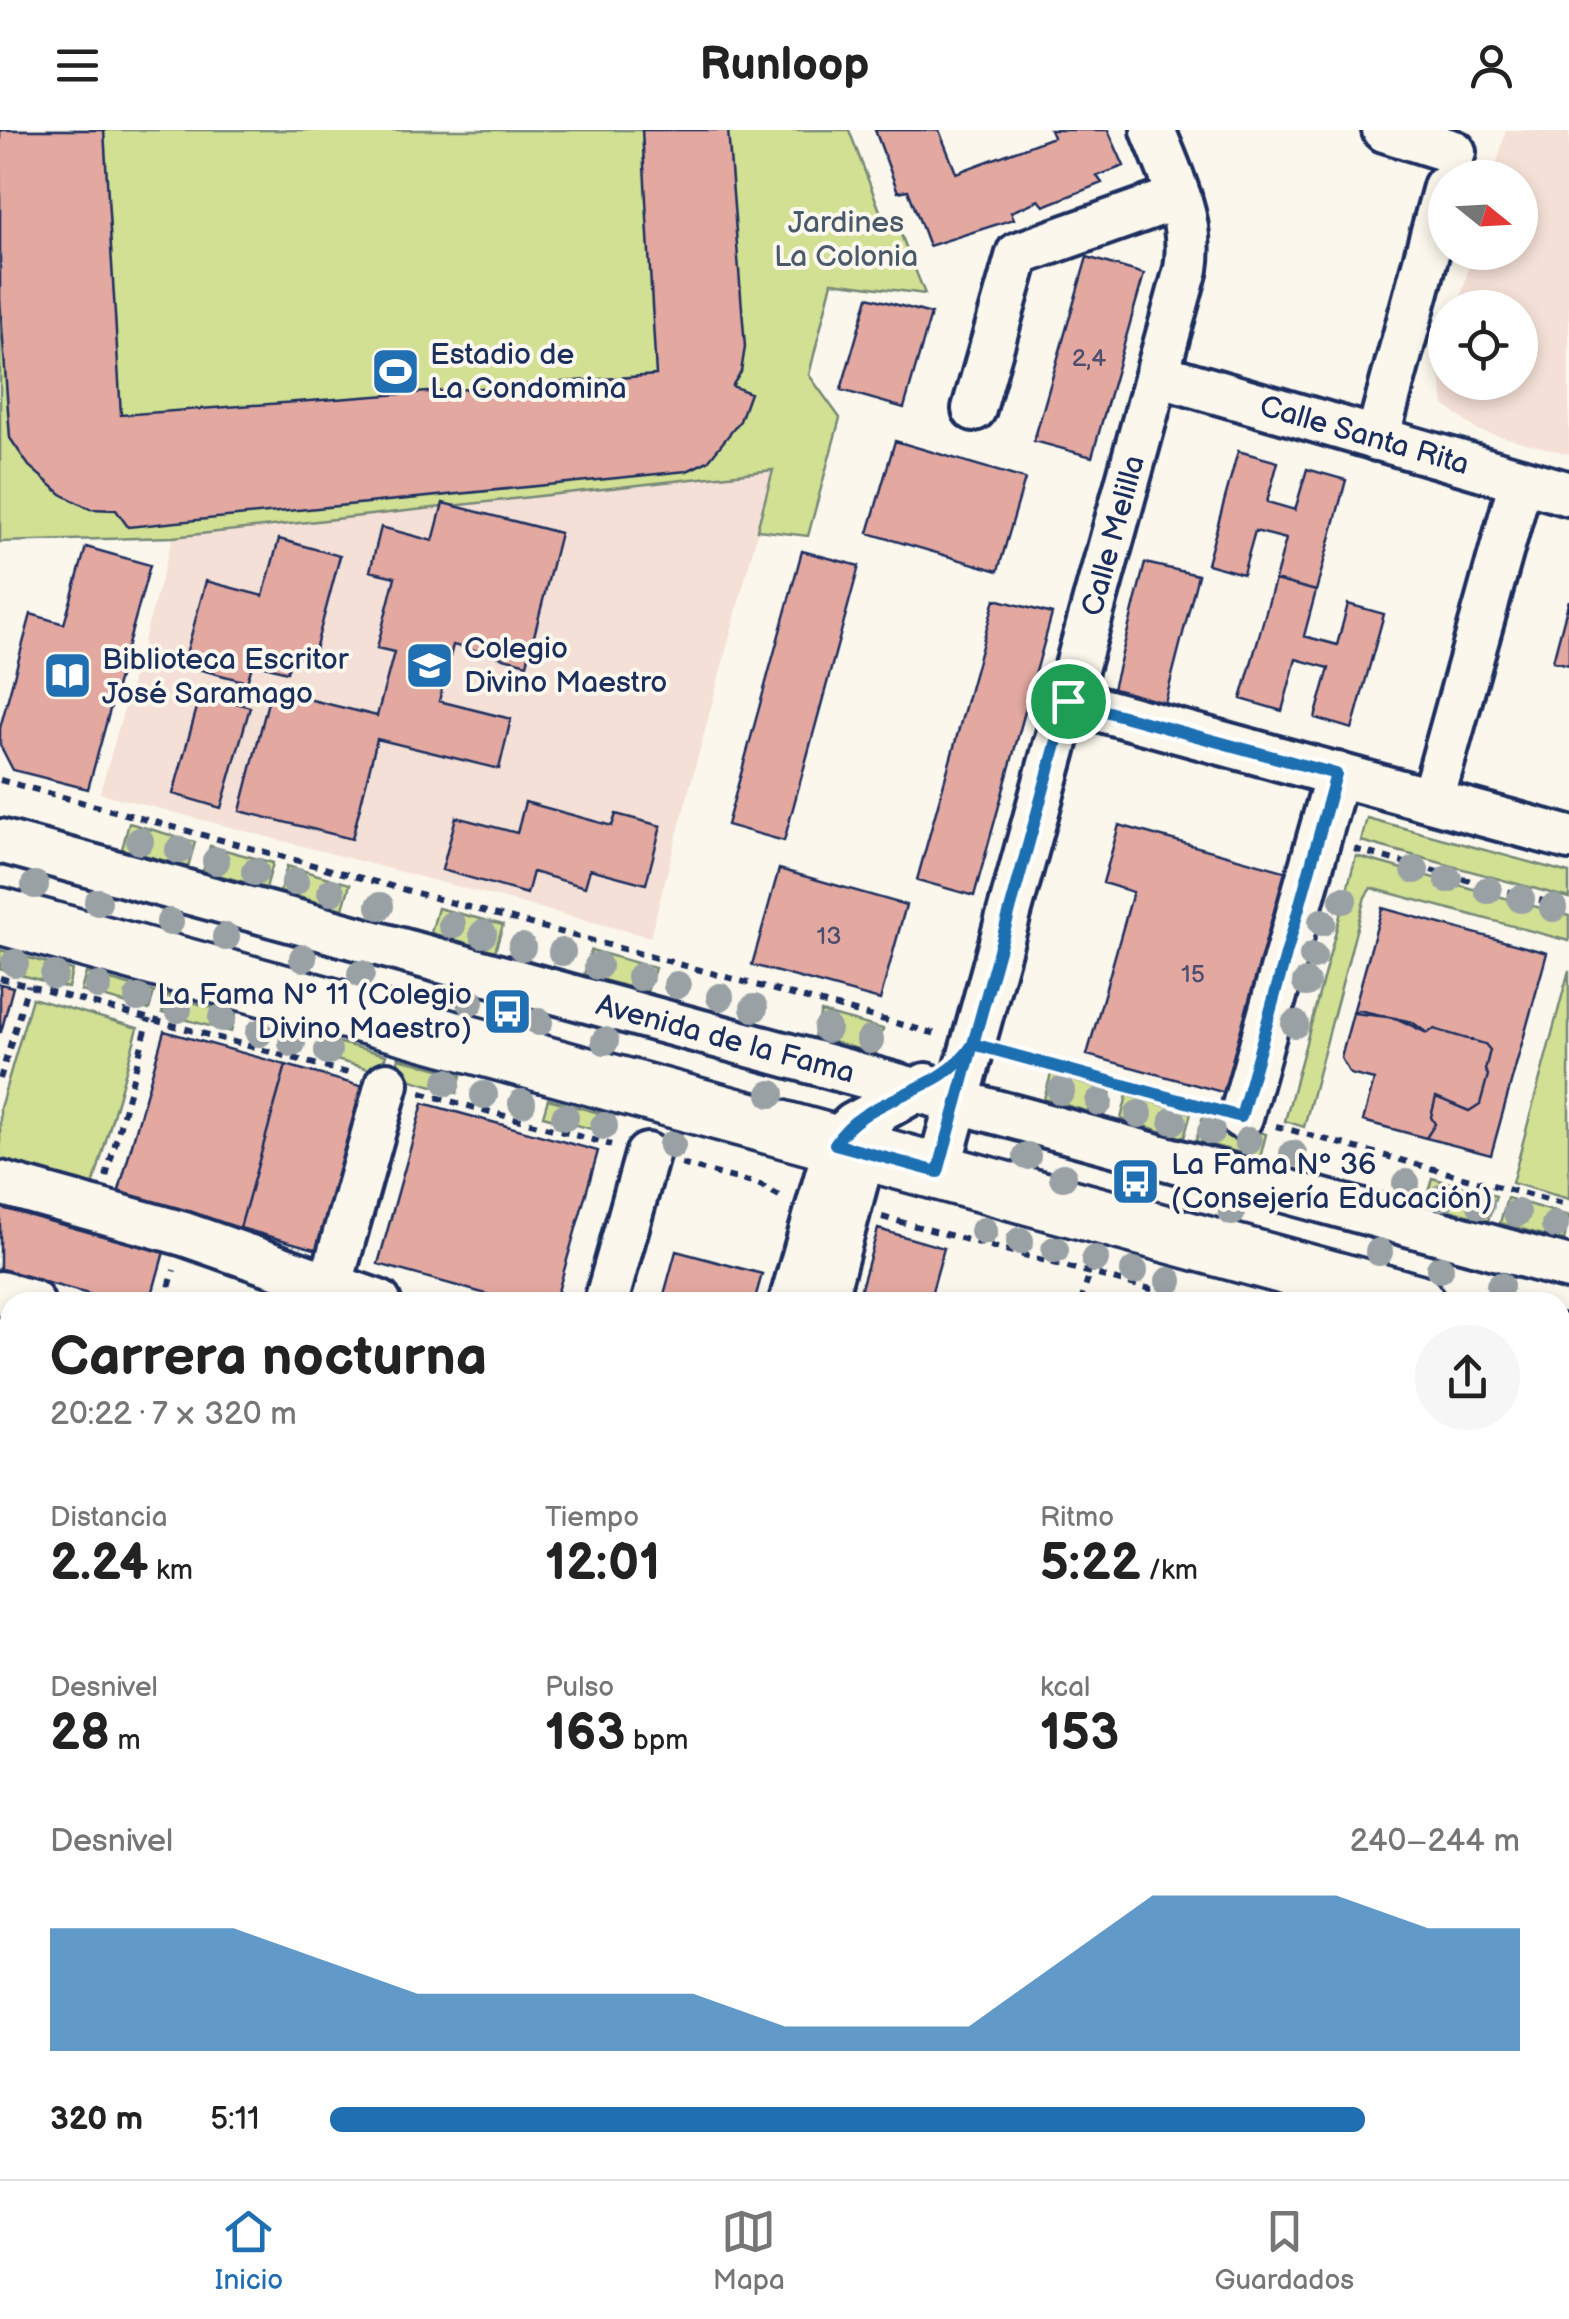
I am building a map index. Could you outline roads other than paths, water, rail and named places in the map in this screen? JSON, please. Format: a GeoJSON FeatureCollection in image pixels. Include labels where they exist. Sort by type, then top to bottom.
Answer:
{"type":"FeatureCollection","features":[{"type":"Feature","properties":{"kind":"main road"},"geometry":{"type":"LineString","coordinates":[[0,916],[858,1137],[938,1172],[1379,1292]]}},
{"type":"Feature","properties":{"kind":"street","name":"Calle Melilla"},"geometry":{"type":"LineString","coordinates":[[938,1172],[1158,376],[1188,254],[1179,196],[1153,130]]}},
{"type":"Feature","properties":{"kind":"street"},"geometry":{"type":"LineString","coordinates":[[1376,439],[1435,153]]}},
{"type":"Feature","properties":{"kind":"street"},"geometry":{"type":"LineString","coordinates":[[974,410],[1018,254],[1179,196]]}},
{"type":"Feature","properties":{"kind":"street","name":"Calle Santa Rita"},"geometry":{"type":"LineString","coordinates":[[1158,376],[1569,494]]}},
{"type":"Feature","properties":{"kind":"street"},"geometry":{"type":"LineString","coordinates":[[1432,800],[1521,481]]}},
{"type":"Feature","properties":{"kind":"street"},"geometry":{"type":"LineString","coordinates":[[1068,701],[1569,838]]}},
{"type":"Feature","properties":{"kind":"street"},"geometry":{"type":"LineString","coordinates":[[1241,1117],[1336,774]]}},
{"type":"Feature","properties":{"kind":"street","name":"Avenida de la Fama"},"geometry":{"type":"LineString","coordinates":[[0,841],[1569,1268]]}},
{"type":"Feature","properties":{"kind":"street"},"geometry":{"type":"LineString","coordinates":[[795,1292],[858,1137],[916,1090],[957,1067],[973,1044]]}},
{"type":"Feature","properties":{"kind":"street"},"geometry":{"type":"LineString","coordinates":[[827,1292],[847,1225],[861,1088],[830,1067]]}},
{"type":"Feature","properties":{"kind":"street"},"geometry":{"type":"LineString","coordinates":[[327,1292],[387,1084]]}},
{"type":"Feature","properties":{"kind":"street"},"geometry":{"type":"LineString","coordinates":[[609,1292],[648,1155]]}},
{"type":"Feature","properties":{"kind":"street"},"geometry":{"type":"LineString","coordinates":[[0,1183],[184,1234],[319,1292]]}},
{"type":"Feature","properties":{"kind":"place","name":"Estadio de La Condomina"},"geometry":{"type":"Point","coordinates":[395,371]}},
{"type":"Feature","properties":{"kind":"place","name":"Colegio Divino Maestro"},"geometry":{"type":"Point","coordinates":[429,665]}},
{"type":"Feature","properties":{"kind":"place","name":"Biblioteca Escritor José Saramago"},"geometry":{"type":"Point","coordinates":[67,676]}},
{"type":"Feature","properties":{"kind":"place","name":"La Fama Nº 11 (Colegio Divino Maestro)"},"geometry":{"type":"Point","coordinates":[507,1011]}},
{"type":"Feature","properties":{"kind":"place","name":"La Fama Nº 36 (Consejería Educación)"},"geometry":{"type":"Point","coordinates":[1136,1181]}},
{"type":"Feature","properties":{"kind":"park label","name":"Jardines La Colonia"},"geometry":{"type":"Point","coordinates":[846,239]}}]}
